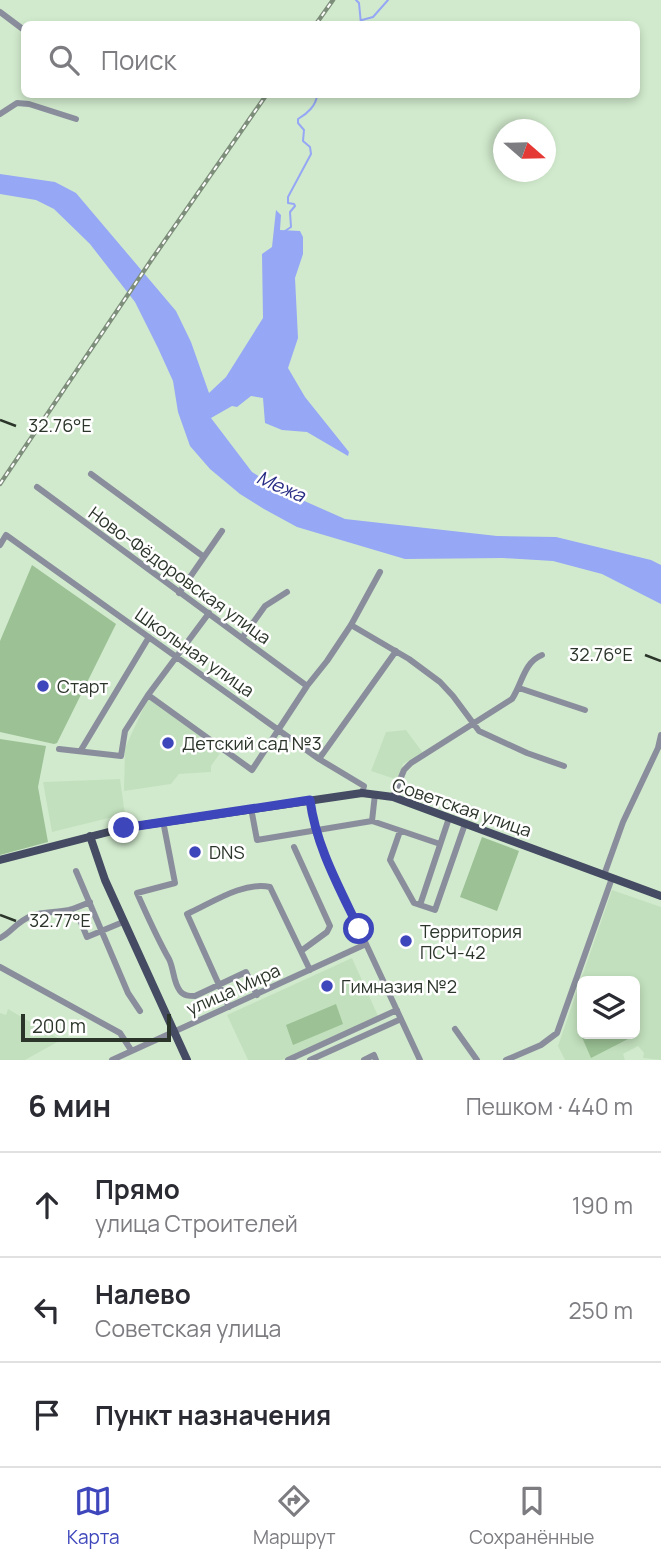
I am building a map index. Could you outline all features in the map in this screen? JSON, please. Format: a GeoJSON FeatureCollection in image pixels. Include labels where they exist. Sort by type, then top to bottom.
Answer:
{"type":"FeatureCollection","features":[{"type":"Feature","properties":{"kind":"main road","name":"Советская улица"},"geometry":{"type":"LineString","coordinates":[[0,860],[90,836],[163,821],[362,793],[393,797],[661,896]]}},
{"type":"Feature","properties":{"kind":"main road"},"geometry":{"type":"LineString","coordinates":[[90,836],[123,922],[187,1060]]}},
{"type":"Feature","properties":{"kind":"street"},"geometry":{"type":"LineString","coordinates":[[0,12],[21,28]]}},
{"type":"Feature","properties":{"kind":"street"},"geometry":{"type":"LineString","coordinates":[[0,114],[17,103],[29,104],[76,119]]}},
{"type":"Feature","properties":{"kind":"street"},"geometry":{"type":"LineString","coordinates":[[91,474],[204,557]]}},
{"type":"Feature","properties":{"kind":"street","name":"Ново-Фёдоровская улица"},"geometry":{"type":"LineString","coordinates":[[37,487],[307,686]]}},
{"type":"Feature","properties":{"kind":"street"},"geometry":{"type":"LineString","coordinates":[[179,593],[222,531]]}},
{"type":"Feature","properties":{"kind":"street","name":"Школьная улица"},"geometry":{"type":"LineString","coordinates":[[0,545],[6,535],[319,759],[364,786],[362,793]]}},
{"type":"Feature","properties":{"kind":"street"},"geometry":{"type":"LineString","coordinates":[[148,695],[252,770],[351,625],[380,572]]}},
{"type":"Feature","properties":{"kind":"street"},"geometry":{"type":"LineString","coordinates":[[242,638],[265,606],[287,592]]}},
{"type":"Feature","properties":{"kind":"street"},"geometry":{"type":"LineString","coordinates":[[59,749],[121,756],[125,731],[148,695],[209,613]]}},
{"type":"Feature","properties":{"kind":"street"},"geometry":{"type":"LineString","coordinates":[[351,625],[440,682],[479,731],[564,766]]}},
{"type":"Feature","properties":{"kind":"street"},"geometry":{"type":"LineString","coordinates":[[81,750],[149,637]]}},
{"type":"Feature","properties":{"kind":"street"},"geometry":{"type":"LineString","coordinates":[[319,759],[396,652]]}},
{"type":"Feature","properties":{"kind":"street"},"geometry":{"type":"LineString","coordinates":[[393,797],[404,770],[411,763],[512,699],[527,667],[542,655]]}},
{"type":"Feature","properties":{"kind":"street"},"geometry":{"type":"LineString","coordinates":[[519,688],[585,710]]}},
{"type":"Feature","properties":{"kind":"street"},"geometry":{"type":"LineString","coordinates":[[506,1060],[541,1045],[557,1033],[623,822],[658,748],[661,735]]}},
{"type":"Feature","properties":{"kind":"street"},"geometry":{"type":"LineString","coordinates":[[372,821],[375,794]]}},
{"type":"Feature","properties":{"kind":"street"},"geometry":{"type":"LineString","coordinates":[[310,800],[315,830],[420,1060]]}},
{"type":"Feature","properties":{"kind":"street"},"geometry":{"type":"LineString","coordinates":[[251,808],[257,841],[372,821],[440,845]]}},
{"type":"Feature","properties":{"kind":"street"},"geometry":{"type":"LineString","coordinates":[[420,905],[449,818]]}},
{"type":"Feature","properties":{"kind":"street"},"geometry":{"type":"LineString","coordinates":[[163,821],[175,883],[137,893],[170,962],[172,974],[181,993],[195,996],[246,972],[257,995]]}},
{"type":"Feature","properties":{"kind":"street"},"geometry":{"type":"LineString","coordinates":[[400,831],[390,860],[414,903],[435,910],[466,824]]}},
{"type":"Feature","properties":{"kind":"street"},"geometry":{"type":"LineString","coordinates":[[294,847],[330,926],[327,932],[301,951]]}},
{"type":"Feature","properties":{"kind":"street"},"geometry":{"type":"LineString","coordinates":[[76,871],[128,993],[140,1012]]}},
{"type":"Feature","properties":{"kind":"street"},"geometry":{"type":"LineString","coordinates":[[229,1006],[187,914],[233,893],[259,884],[270,887],[310,970]]}},
{"type":"Feature","properties":{"kind":"street"},"geometry":{"type":"LineString","coordinates":[[0,938],[15,924],[33,915],[68,911],[90,902]]}},
{"type":"Feature","properties":{"kind":"street"},"geometry":{"type":"LineString","coordinates":[[80,919],[87,937],[123,922]]}},
{"type":"Feature","properties":{"kind":"street","name":"улица Мира"},"geometry":{"type":"LineString","coordinates":[[112,1060],[366,944]]}},
{"type":"Feature","properties":{"kind":"street"},"geometry":{"type":"LineString","coordinates":[[0,967],[120,1033],[131,1050]]}},
{"type":"Feature","properties":{"kind":"street"},"geometry":{"type":"LineString","coordinates":[[288,1060],[397,1010]]}},
{"type":"Feature","properties":{"kind":"street"},"geometry":{"type":"LineString","coordinates":[[310,1060],[401,1019]]}},
{"type":"Feature","properties":{"kind":"street"},"geometry":{"type":"LineString","coordinates":[[455,1030],[477,1060]]}},
{"type":"Feature","properties":{"kind":"street"},"geometry":{"type":"LineString","coordinates":[[364,1060],[374,1055],[376,1060]]}},
{"type":"Feature","properties":{"kind":"shaded area","name":"Старт"},"geometry":{"type":"Polygon","coordinates":[[[32,565],[116,624],[57,743],[54,744],[0,732],[0,641],[32,565]]]}},
{"type":"Feature","properties":{"kind":"shaded area","name":"Детский сад №3"},"geometry":{"type":"Polygon","coordinates":[[[148,698],[221,752],[211,766],[211,772],[179,774],[171,784],[124,791],[125,748],[148,698]]]}},
{"type":"Feature","properties":{"kind":"shaded area"},"geometry":{"type":"Polygon","coordinates":[[[406,730],[423,753],[403,764],[398,780],[371,771],[386,732],[406,730]]]}},
{"type":"Feature","properties":{"kind":"shaded area"},"geometry":{"type":"Polygon","coordinates":[[[0,739],[46,746],[38,787],[48,842],[0,855],[0,739]]]}},
{"type":"Feature","properties":{"kind":"shaded area"},"geometry":{"type":"Polygon","coordinates":[[[120,779],[125,814],[52,832],[43,782],[120,779]]]}},
{"type":"Feature","properties":{"kind":"shaded area"},"geometry":{"type":"Polygon","coordinates":[[[482,837],[519,851],[497,911],[460,897],[482,837]]]}},
{"type":"Feature","properties":{"kind":"shaded area"},"geometry":{"type":"Polygon","coordinates":[[[612,890],[661,907],[661,1060],[643,1058],[644,1053],[638,1046],[623,1054],[625,1060],[565,1060],[558,1046],[577,991],[577,1039],[640,1039],[640,976],[582,976],[612,890]]]}},
{"type":"Feature","properties":{"kind":"shaded area","name":"Гимназия №2"},"geometry":{"type":"Polygon","coordinates":[[[352,958],[378,1016],[282,1060],[248,1060],[227,1015],[352,958]]]}},
{"type":"Feature","properties":{"kind":"shaded area"},"geometry":{"type":"Polygon","coordinates":[[[336,1004],[343,1024],[293,1045],[286,1025],[336,1004]]]}},
{"type":"Feature","properties":{"kind":"shaded area"},"geometry":{"type":"Polygon","coordinates":[[[8,1009],[61,1040],[25,1060],[0,1060],[0,1013],[6,1015],[8,1009]]]}},
{"type":"Feature","properties":{"kind":"shaded area"},"geometry":{"type":"Polygon","coordinates":[[[583,1039],[628,1039],[591,1058],[583,1039]]]}},
{"type":"Feature","properties":{"kind":"water"},"geometry":{"type":"Polygon","coordinates":[[[0,174],[55,182],[76,193],[176,311],[191,342],[209,393],[226,377],[263,318],[262,254],[272,247],[276,210],[281,215],[280,230],[300,231],[303,237],[303,254],[295,278],[298,338],[288,368],[305,397],[349,452],[348,456],[307,432],[282,430],[265,423],[263,398],[251,396],[237,407],[232,406],[211,418],[252,472],[284,492],[345,519],[497,536],[556,537],[651,560],[661,565],[661,604],[602,574],[553,561],[503,558],[405,559],[297,527],[240,494],[210,469],[190,446],[178,412],[173,381],[135,302],[90,244],[54,209],[36,200],[0,194],[0,174]]]}},
{"type":"Feature","properties":{"kind":"waterway"},"geometry":{"type":"LineString","coordinates":[[356,0],[359,3],[361,21]]}},
{"type":"Feature","properties":{"kind":"waterway"},"geometry":{"type":"LineString","coordinates":[[362,20],[373,17],[388,0]]}},
{"type":"Feature","properties":{"kind":"waterway"},"geometry":{"type":"LineString","coordinates":[[285,231],[291,227],[290,212],[295,206],[288,203],[288,197],[311,154],[310,147],[303,141],[304,130],[298,119],[311,109],[316,98]]}},
{"type":"Feature","properties":{"kind":"railway"},"geometry":{"type":"LineString","coordinates":[[318,21],[333,0]]}},
{"type":"Feature","properties":{"kind":"railway"},"geometry":{"type":"LineString","coordinates":[[0,484],[264,98]]}},
{"type":"Feature","properties":{"kind":"place","name":"Старт"},"geometry":{"type":"Point","coordinates":[43,686]}},
{"type":"Feature","properties":{"kind":"place","name":"Детский сад №3"},"geometry":{"type":"Point","coordinates":[168,743]}},
{"type":"Feature","properties":{"kind":"place","name":"DNS"},"geometry":{"type":"Point","coordinates":[195,852]}},
{"type":"Feature","properties":{"kind":"place","name":"Территория ПСЧ-42"},"geometry":{"type":"Point","coordinates":[406,941]}},
{"type":"Feature","properties":{"kind":"place","name":"Гимназия №2"},"geometry":{"type":"Point","coordinates":[327,986]}},
{"type":"Feature","properties":{"kind":"route"},"geometry":{"type":"LineString","coordinates":[[124,828],[310,800],[320,845],[359,929]]}},
{"type":"Feature","properties":{"kind":"water label","name":"Межа"},"geometry":{"type":"Point","coordinates":[281,486]}}]}
